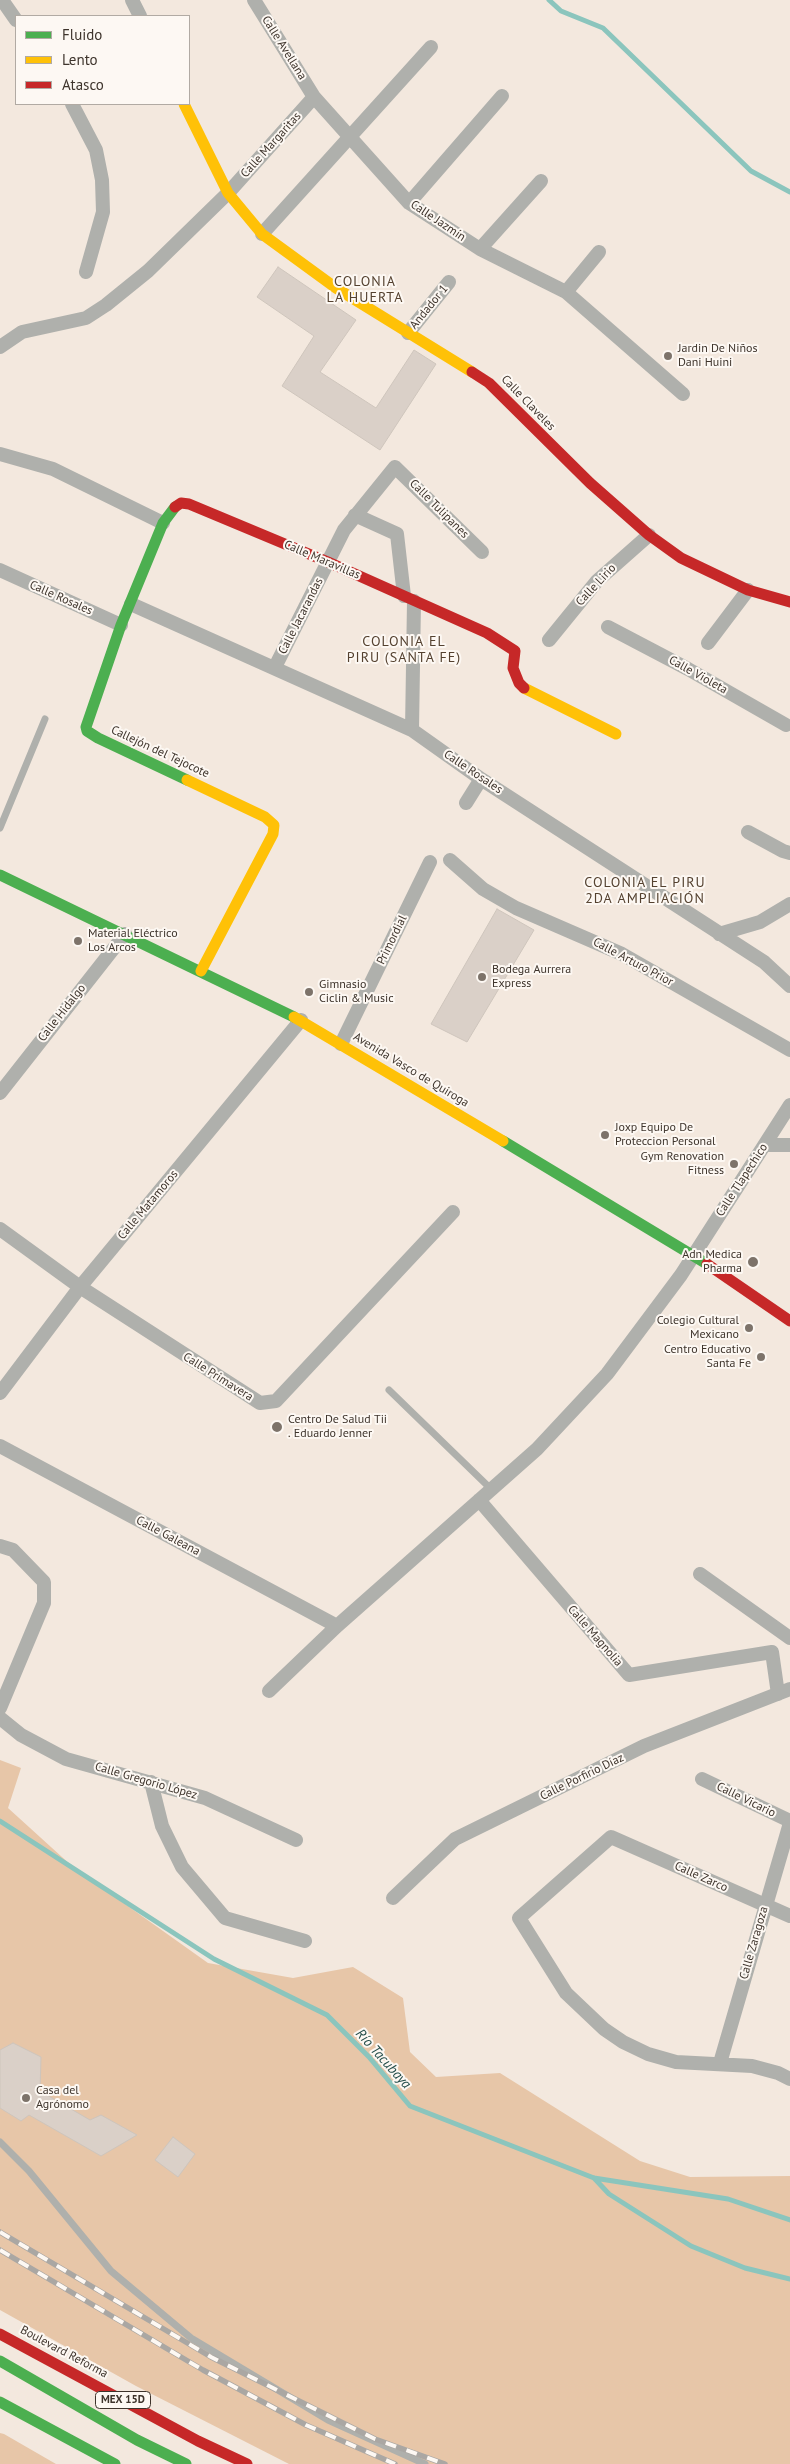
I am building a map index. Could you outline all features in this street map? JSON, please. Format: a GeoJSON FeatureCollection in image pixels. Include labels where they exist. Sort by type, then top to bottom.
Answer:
{"type":"FeatureCollection","features":[{"type":"Feature","properties":{"kind":"main road","name":"Calle Claveles"},"geometry":{"type":"LineString","coordinates":[[184,105],[228,193],[262,234],[336,288],[489,382],[569,463],[649,535],[681,558],[748,590],[790,602]]}},
{"type":"Feature","properties":{"kind":"main road","name":"Calle Maravillas"},"geometry":{"type":"LineString","coordinates":[[163,523],[173,508],[181,503],[189,504],[328,562],[486,633],[515,651],[513,668],[519,683],[524,688],[616,734]]}},
{"type":"Feature","properties":{"kind":"main road","name":"Callejón del Tejocote"},"geometry":{"type":"LineString","coordinates":[[163,523],[121,625],[87,721],[87,731],[265,817],[274,825],[273,834],[201,971]]}},
{"type":"Feature","properties":{"kind":"main road","name":"Avenida Vasco de Quiroga"},"geometry":{"type":"LineString","coordinates":[[0,875],[301,1020],[694,1255],[790,1322]]}},
{"type":"Feature","properties":{"kind":"main road","name":"Boulevard Reforma"},"geometry":{"type":"LineString","coordinates":[[0,2334],[198,2441],[247,2464]]}},
{"type":"Feature","properties":{"kind":"main road"},"geometry":{"type":"LineString","coordinates":[[0,2361],[108,2424],[186,2464]]}},
{"type":"Feature","properties":{"kind":"main road"},"geometry":{"type":"LineString","coordinates":[[0,2402],[116,2464]]}},
{"type":"Feature","properties":{"kind":"street"},"geometry":{"type":"LineString","coordinates":[[2,0],[15,19]]}},
{"type":"Feature","properties":{"kind":"street"},"geometry":{"type":"LineString","coordinates":[[132,0],[140,15]]}},
{"type":"Feature","properties":{"kind":"street","name":"Calle Avellana"},"geometry":{"type":"LineString","coordinates":[[254,0],[314,97]]}},
{"type":"Feature","properties":{"kind":"street"},"geometry":{"type":"LineString","coordinates":[[262,234],[431,47]]}},
{"type":"Feature","properties":{"kind":"street"},"geometry":{"type":"LineString","coordinates":[[409,203],[502,96]]}},
{"type":"Feature","properties":{"kind":"street","name":"Calle Jazmín"},"geometry":{"type":"LineString","coordinates":[[314,97],[409,203],[480,249],[566,292],[683,394]]}},
{"type":"Feature","properties":{"kind":"street","name":"Calle Margaritas"},"geometry":{"type":"LineString","coordinates":[[0,346],[22,332],[86,318],[106,306],[148,271],[228,193],[314,97]]}},
{"type":"Feature","properties":{"kind":"street"},"geometry":{"type":"LineString","coordinates":[[73,105],[96,150],[102,180],[103,212],[86,272]]}},
{"type":"Feature","properties":{"kind":"street"},"geometry":{"type":"LineString","coordinates":[[480,249],[541,181]]}},
{"type":"Feature","properties":{"kind":"street"},"geometry":{"type":"LineString","coordinates":[[566,292],[599,252]]}},
{"type":"Feature","properties":{"kind":"street","name":"Andador 1"},"geometry":{"type":"LineString","coordinates":[[408,332],[449,282]]}},
{"type":"Feature","properties":{"kind":"street"},"geometry":{"type":"LineString","coordinates":[[0,454],[53,470],[163,523]]}},
{"type":"Feature","properties":{"kind":"street","name":"Calle Jacarandas"},"geometry":{"type":"LineString","coordinates":[[275,667],[344,530],[395,466]]}},
{"type":"Feature","properties":{"kind":"street","name":"Calle Tulipanes"},"geometry":{"type":"LineString","coordinates":[[395,466],[482,552]]}},
{"type":"Feature","properties":{"kind":"street"},"geometry":{"type":"LineString","coordinates":[[355,515],[397,534],[409,598],[412,730]]}},
{"type":"Feature","properties":{"kind":"street","name":"Calle Lirio"},"geometry":{"type":"LineString","coordinates":[[549,640],[597,581],[649,535]]}},
{"type":"Feature","properties":{"kind":"street","name":"Calle Rosales"},"geometry":{"type":"LineString","coordinates":[[0,570],[121,625]]}},
{"type":"Feature","properties":{"kind":"street"},"geometry":{"type":"LineString","coordinates":[[708,643],[748,590]]}},
{"type":"Feature","properties":{"kind":"street","name":"Calle Rosales"},"geometry":{"type":"LineString","coordinates":[[131,604],[412,730],[481,778],[764,962],[790,986]]}},
{"type":"Feature","properties":{"kind":"street","name":"Calle Violeta"},"geometry":{"type":"LineString","coordinates":[[608,627],[688,668],[786,725]]}},
{"type":"Feature","properties":{"kind":"street"},"geometry":{"type":"LineString","coordinates":[[466,803],[481,778]]}},
{"type":"Feature","properties":{"kind":"street"},"geometry":{"type":"LineString","coordinates":[[748,832],[790,853]]}},
{"type":"Feature","properties":{"kind":"street","name":"Calle Arturo Prior"},"geometry":{"type":"LineString","coordinates":[[450,860],[483,889],[516,908],[622,954],[790,1050]]}},
{"type":"Feature","properties":{"kind":"street","name":"Primordial"},"geometry":{"type":"LineString","coordinates":[[341,1044],[430,862]]}},
{"type":"Feature","properties":{"kind":"street"},"geometry":{"type":"LineString","coordinates":[[719,934],[760,922],[787,910]]}},
{"type":"Feature","properties":{"kind":"street","name":"Calle Hidalgo"},"geometry":{"type":"LineString","coordinates":[[0,1093],[125,934]]}},
{"type":"Feature","properties":{"kind":"street","name":"Calle Matamoros"},"geometry":{"type":"LineString","coordinates":[[0,1393],[80,1287],[301,1020]]}},
{"type":"Feature","properties":{"kind":"street","name":"Calle Tlapechico"},"geometry":{"type":"LineString","coordinates":[[694,1255],[790,1105]]}},
{"type":"Feature","properties":{"kind":"street"},"geometry":{"type":"LineString","coordinates":[[766,1144],[790,1145]]}},
{"type":"Feature","properties":{"kind":"street","name":"Calle Primavera"},"geometry":{"type":"LineString","coordinates":[[0,1229],[80,1287],[243,1394],[260,1403],[276,1401],[453,1212]]}},
{"type":"Feature","properties":{"kind":"street"},"geometry":{"type":"LineString","coordinates":[[269,1691],[337,1626],[537,1449],[607,1374],[694,1255]]}},
{"type":"Feature","properties":{"kind":"street","name":"Calle Galeana"},"geometry":{"type":"LineString","coordinates":[[0,1446],[337,1626]]}},
{"type":"Feature","properties":{"kind":"street","name":"Calle Magnolia"},"geometry":{"type":"LineString","coordinates":[[479,1500],[629,1675],[772,1652],[784,1692]]}},
{"type":"Feature","properties":{"kind":"street"},"geometry":{"type":"LineString","coordinates":[[0,1546],[13,1550],[44,1582],[44,1603],[0,1708]]}},
{"type":"Feature","properties":{"kind":"street"},"geometry":{"type":"LineString","coordinates":[[700,1574],[790,1638]]}},
{"type":"Feature","properties":{"kind":"street","name":"Calle Porfirio Díaz"},"geometry":{"type":"LineString","coordinates":[[393,1898],[455,1839],[644,1746],[784,1692]]}},
{"type":"Feature","properties":{"kind":"street","name":"Calle Gregorio López"},"geometry":{"type":"LineString","coordinates":[[0,1718],[21,1735],[66,1759],[205,1798],[296,1840]]}},
{"type":"Feature","properties":{"kind":"street","name":"Calle Vicario"},"geometry":{"type":"LineString","coordinates":[[702,1779],[790,1822]]}},
{"type":"Feature","properties":{"kind":"street"},"geometry":{"type":"LineString","coordinates":[[151,1782],[162,1826],[182,1867],[226,1918],[306,1941]]}},
{"type":"Feature","properties":{"kind":"street","name":"Calle Zaragoza"},"geometry":{"type":"LineString","coordinates":[[720,2063],[790,1822]]}},
{"type":"Feature","properties":{"kind":"street","name":"Calle Zarco"},"geometry":{"type":"LineString","coordinates":[[720,2063],[676,2062],[648,2054],[604,2029],[566,1993],[535,1947],[519,1918],[611,1837],[790,1916]]}},
{"type":"Feature","properties":{"kind":"street"},"geometry":{"type":"LineString","coordinates":[[720,2063],[752,2066],[778,2073],[790,2079]]}},
{"type":"Feature","properties":{"kind":"lane"},"geometry":{"type":"LineString","coordinates":[[0,828],[45,719]]}},
{"type":"Feature","properties":{"kind":"lane"},"geometry":{"type":"LineString","coordinates":[[389,1390],[491,1489]]}},
{"type":"Feature","properties":{"kind":"lane"},"geometry":{"type":"LineString","coordinates":[[0,2142],[29,2171],[111,2271],[191,2338],[328,2420],[425,2464]]}},
{"type":"Feature","properties":{"kind":"shaded area"},"geometry":{"type":"Polygon","coordinates":[[[0,1760],[21,1768],[8,1808],[73,1867],[208,1963],[293,1978],[353,1967],[403,1998],[410,2052],[436,2077],[500,2073],[640,2161],[690,2177],[790,2176],[790,2464],[289,2464],[136,2386],[0,2310],[0,1760]]]}},
{"type":"Feature","properties":{"kind":"shaded area"},"geometry":{"type":"Polygon","coordinates":[[[0,2433],[4,2434],[56,2464],[0,2464],[0,2433]]]}},
{"type":"Feature","properties":{"kind":"building"},"geometry":{"type":"Polygon","coordinates":[[[278,267],[356,320],[320,372],[376,408],[414,350],[436,364],[380,450],[282,386],[314,336],[257,297],[278,267]]]}},
{"type":"Feature","properties":{"kind":"building","name":"Bodega Aurrera Express"},"geometry":{"type":"Polygon","coordinates":[[[497,909],[534,930],[467,1042],[431,1024],[497,909]]]}},
{"type":"Feature","properties":{"kind":"building","name":"Casa del Agrónomo"},"geometry":{"type":"Polygon","coordinates":[[[13,2043],[41,2057],[40,2091],[90,2120],[101,2115],[137,2135],[101,2156],[29,2115],[21,2121],[0,2108],[0,2050],[13,2043]]]}},
{"type":"Feature","properties":{"kind":"building"},"geometry":{"type":"Polygon","coordinates":[[[173,2137],[195,2154],[178,2177],[155,2160],[173,2137]]]}},
{"type":"Feature","properties":{"kind":"waterway"},"geometry":{"type":"LineString","coordinates":[[549,0],[561,11],[603,28],[751,171],[790,192]]}},
{"type":"Feature","properties":{"kind":"waterway","name":"Río Tacubaya"},"geometry":{"type":"LineString","coordinates":[[0,1821],[214,1959],[327,2015],[369,2057],[410,2106],[594,2178],[728,2199],[790,2220]]}},
{"type":"Feature","properties":{"kind":"waterway"},"geometry":{"type":"LineString","coordinates":[[594,2178],[609,2194],[691,2246],[745,2268],[790,2279]]}},
{"type":"Feature","properties":{"kind":"railway"},"geometry":{"type":"LineString","coordinates":[[0,2232],[211,2357],[375,2439],[445,2464]]}},
{"type":"Feature","properties":{"kind":"railway"},"geometry":{"type":"LineString","coordinates":[[0,2250],[203,2370],[306,2425],[395,2464]]}},
{"type":"Feature","properties":{"kind":"traffic: fast"},"geometry":{"type":"LineString","coordinates":[[175,507],[163,523],[121,625],[86,727],[87,731],[98,738],[187,780]]}},
{"type":"Feature","properties":{"kind":"traffic: fast"},"geometry":{"type":"LineString","coordinates":[[0,875],[294,1017]]}},
{"type":"Feature","properties":{"kind":"traffic: fast"},"geometry":{"type":"LineString","coordinates":[[503,1141],[707,1264]]}},
{"type":"Feature","properties":{"kind":"traffic: fast"},"geometry":{"type":"LineString","coordinates":[[0,2361],[137,2440],[186,2464]]}},
{"type":"Feature","properties":{"kind":"traffic: fast"},"geometry":{"type":"LineString","coordinates":[[0,2402],[115,2464]]}},
{"type":"Feature","properties":{"kind":"traffic: slow"},"geometry":{"type":"LineString","coordinates":[[184,105],[228,193],[262,234],[336,288],[472,372]]}},
{"type":"Feature","properties":{"kind":"traffic: slow"},"geometry":{"type":"LineString","coordinates":[[524,688],[616,734]]}},
{"type":"Feature","properties":{"kind":"traffic: slow"},"geometry":{"type":"LineString","coordinates":[[187,780],[265,817],[274,825],[273,834],[201,971]]}},
{"type":"Feature","properties":{"kind":"traffic: slow"},"geometry":{"type":"LineString","coordinates":[[294,1017],[503,1141]]}},
{"type":"Feature","properties":{"kind":"traffic: jam"},"geometry":{"type":"LineString","coordinates":[[472,372],[489,383],[590,483],[649,535],[681,558],[748,590],[790,602]]}},
{"type":"Feature","properties":{"kind":"traffic: jam"},"geometry":{"type":"LineString","coordinates":[[175,507],[181,503],[189,504],[328,562],[487,633],[515,651],[513,668],[519,683],[524,688]]}},
{"type":"Feature","properties":{"kind":"traffic: jam"},"geometry":{"type":"LineString","coordinates":[[707,1264],[790,1321]]}},
{"type":"Feature","properties":{"kind":"traffic: jam"},"geometry":{"type":"LineString","coordinates":[[0,2334],[198,2441],[247,2464]]}},
{"type":"Feature","properties":{"kind":"place","name":"Jardin De Niños Dani Huini"},"geometry":{"type":"Point","coordinates":[668,356]}},
{"type":"Feature","properties":{"kind":"place","name":"Material Eléctrico Los Arcos"},"geometry":{"type":"Point","coordinates":[78,941]}},
{"type":"Feature","properties":{"kind":"place","name":"Bodega Aurrera Express"},"geometry":{"type":"Point","coordinates":[482,977]}},
{"type":"Feature","properties":{"kind":"place","name":"Gimnasio Ciclin & Music"},"geometry":{"type":"Point","coordinates":[309,992]}},
{"type":"Feature","properties":{"kind":"place","name":"Joxp Equipo De Proteccion Personal"},"geometry":{"type":"Point","coordinates":[605,1135]}},
{"type":"Feature","properties":{"kind":"place","name":"Gym Renovation Fitness"},"geometry":{"type":"Point","coordinates":[734,1164]}},
{"type":"Feature","properties":{"kind":"place","name":"Adn Medica Pharma"},"geometry":{"type":"Point","coordinates":[753,1262]}},
{"type":"Feature","properties":{"kind":"place","name":"Colegio Cultural Mexicano"},"geometry":{"type":"Point","coordinates":[749,1328]}},
{"type":"Feature","properties":{"kind":"place","name":"Centro Educativo Santa Fe"},"geometry":{"type":"Point","coordinates":[761,1357]}},
{"type":"Feature","properties":{"kind":"place","name":"Centro De Salud Tii . Eduardo Jenner"},"geometry":{"type":"Point","coordinates":[277,1427]}},
{"type":"Feature","properties":{"kind":"place","name":"Casa del Agrónomo"},"geometry":{"type":"Point","coordinates":[26,2098]}},
{"type":"Feature","properties":{"kind":"district","name":"COLONIA LA HUERTA"},"geometry":{"type":"Point","coordinates":[365,290]}},
{"type":"Feature","properties":{"kind":"district","name":"COLONIA EL PIRU (SANTA FE)"},"geometry":{"type":"Point","coordinates":[404,650]}},
{"type":"Feature","properties":{"kind":"district","name":"COLONIA EL PIRU 2DA AMPLIACIÓN"},"geometry":{"type":"Point","coordinates":[645,892]}}]}
